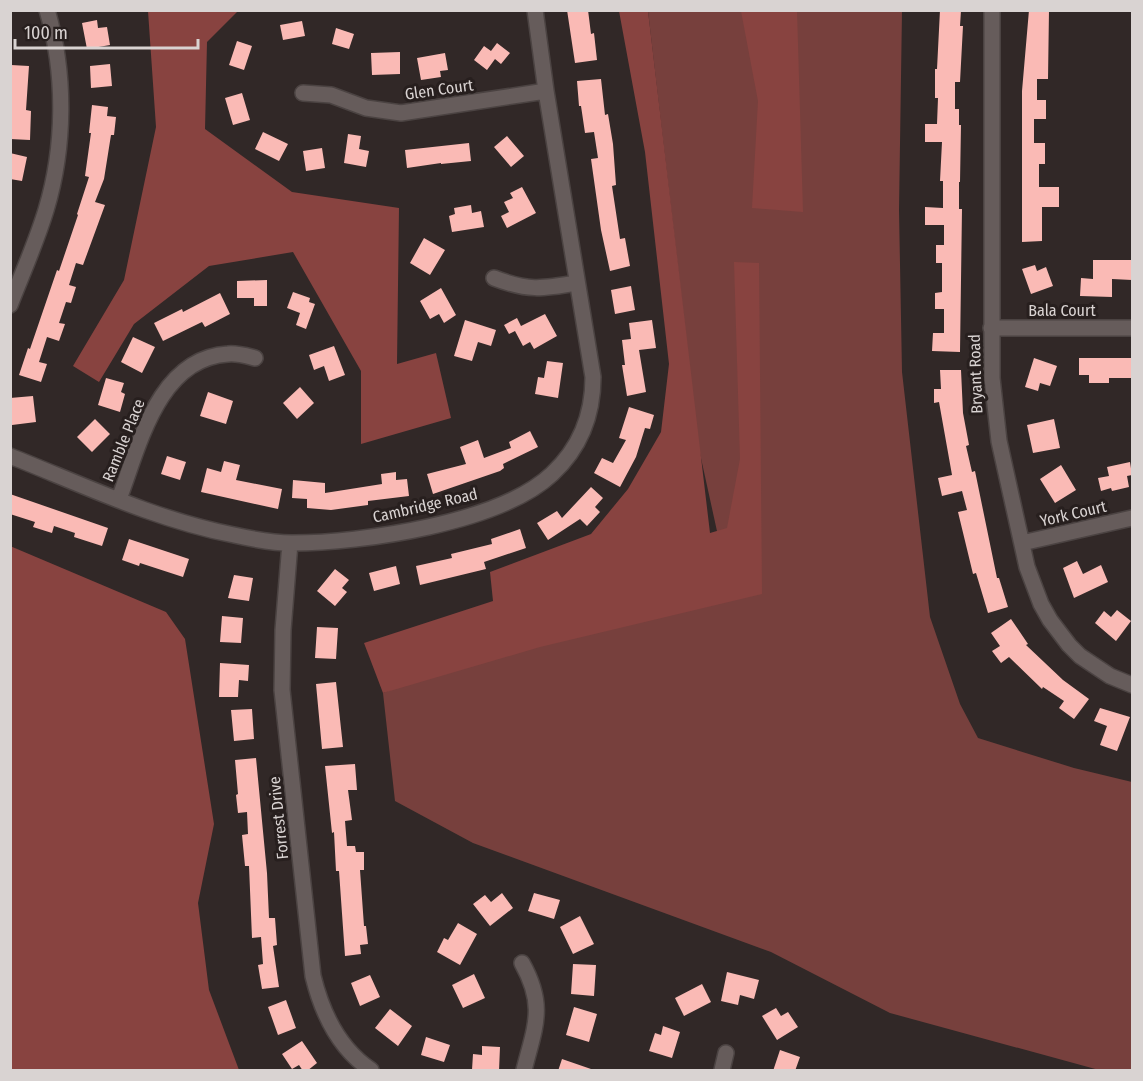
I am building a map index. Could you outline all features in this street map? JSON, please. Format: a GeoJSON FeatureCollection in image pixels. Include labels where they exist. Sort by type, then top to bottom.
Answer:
{"type":"FeatureCollection","features":[{"type":"Feature","properties":{"kind":"street"},"geometry":{"type":"LineString","coordinates":[[10,305],[46,212],[59,148],[59,73],[55,41],[46,10]]}},
{"type":"Feature","properties":{"kind":"street","name":"Cambridge Road"},"geometry":{"type":"LineString","coordinates":[[10,456],[161,515],[212,530],[290,543],[350,539],[452,521],[509,501],[540,484],[552,474],[568,457],[589,416],[593,376],[546,92],[535,10]]}},
{"type":"Feature","properties":{"kind":"street","name":"Bryant Road"},"geometry":{"type":"LineString","coordinates":[[992,10],[992,378],[995,422],[1028,567],[1041,604],[1069,645],[1095,667],[1132,685]]}},
{"type":"Feature","properties":{"kind":"street","name":"Glen Court"},"geometry":{"type":"LineString","coordinates":[[303,93],[331,95],[366,108],[401,113],[546,92]]}},
{"type":"Feature","properties":{"kind":"street"},"geometry":{"type":"LineString","coordinates":[[494,278],[517,287],[530,289],[577,283]]}},
{"type":"Feature","properties":{"kind":"street","name":"Bala Court"},"geometry":{"type":"LineString","coordinates":[[992,328],[1132,328]]}},
{"type":"Feature","properties":{"kind":"street","name":"Ramble Place"},"geometry":{"type":"LineString","coordinates":[[119,499],[152,411],[160,396],[171,383],[191,366],[216,356],[229,354],[255,358]]}},
{"type":"Feature","properties":{"kind":"street","name":"York Court"},"geometry":{"type":"LineString","coordinates":[[1022,543],[1132,518]]}},
{"type":"Feature","properties":{"kind":"street","name":"Forrest Drive"},"geometry":{"type":"LineString","coordinates":[[290,543],[282,639],[282,690],[313,976],[322,1010],[329,1023],[346,1048],[371,1071]]}},
{"type":"Feature","properties":{"kind":"street"},"geometry":{"type":"LineString","coordinates":[[522,963],[531,979],[537,1005],[535,1025],[524,1071]]}},
{"type":"Feature","properties":{"kind":"street"},"geometry":{"type":"LineString","coordinates":[[722,1071],[726,1053]]}},
{"type":"Feature","properties":{"kind":"shaded area"},"geometry":{"type":"Polygon","coordinates":[[[148,11],[238,11],[207,42],[205,129],[292,192],[399,208],[397,364],[436,353],[451,418],[361,444],[361,371],[293,252],[209,266],[134,324],[99,382],[73,366],[124,280],[156,127],[148,11]]]}},
{"type":"Feature","properties":{"kind":"shaded area"},"geometry":{"type":"Polygon","coordinates":[[[619,11],[648,11],[710,533],[727,528],[740,459],[734,262],[759,263],[762,594],[540,647],[383,693],[364,643],[493,601],[490,572],[591,534],[628,489],[661,432],[669,364],[645,152],[619,11]]]}},
{"type":"Feature","properties":{"kind":"shaded area"},"geometry":{"type":"Polygon","coordinates":[[[648,11],[902,11],[899,210],[902,372],[930,617],[960,704],[978,738],[1074,768],[1132,782],[1132,1070],[1099,1070],[890,1013],[771,952],[473,843],[395,801],[383,693],[722,554],[699,449],[648,11]]]}},
{"type":"Feature","properties":{"kind":"shaded area"},"geometry":{"type":"Polygon","coordinates":[[[741,11],[797,11],[803,212],[752,208],[758,101],[741,11]]]}},
{"type":"Feature","properties":{"kind":"shaded area"},"geometry":{"type":"Polygon","coordinates":[[[10,546],[166,612],[185,639],[214,824],[198,903],[209,990],[239,1070],[11,1070],[10,546]]]}},
{"type":"Feature","properties":{"kind":"building"},"geometry":{"type":"Polygon","coordinates":[[[567,10],[588,10],[591,34],[594,33],[597,60],[575,63],[567,10]]]}},
{"type":"Feature","properties":{"kind":"building"},"geometry":{"type":"Polygon","coordinates":[[[940,10],[961,10],[960,26],[963,26],[960,82],[955,82],[955,109],[959,109],[959,125],[961,125],[960,352],[932,351],[933,333],[944,333],[944,309],[935,309],[935,293],[942,292],[942,263],[936,263],[936,245],[944,245],[944,225],[925,225],[925,207],[943,208],[943,181],[940,181],[942,142],[925,142],[925,124],[937,124],[938,98],[935,98],[935,69],[937,69],[940,10]]]}},
{"type":"Feature","properties":{"kind":"building"},"geometry":{"type":"Polygon","coordinates":[[[1029,10],[1049,10],[1048,79],[1037,79],[1037,100],[1046,100],[1046,119],[1034,119],[1034,143],[1045,143],[1045,164],[1039,164],[1039,187],[1059,187],[1059,207],[1042,207],[1042,241],[1022,242],[1022,91],[1029,10]]]}},
{"type":"Feature","properties":{"kind":"building"},"geometry":{"type":"Polygon","coordinates":[[[97,20],[98,28],[107,27],[110,45],[87,49],[82,23],[97,20]]]}},
{"type":"Feature","properties":{"kind":"building"},"geometry":{"type":"Polygon","coordinates":[[[302,21],[305,36],[283,40],[280,25],[302,21]]]}},
{"type":"Feature","properties":{"kind":"building"},"geometry":{"type":"Polygon","coordinates":[[[336,28],[354,34],[349,49],[332,44],[336,28]]]}},
{"type":"Feature","properties":{"kind":"building"},"geometry":{"type":"Polygon","coordinates":[[[237,41],[252,46],[244,70],[229,65],[237,41]]]}},
{"type":"Feature","properties":{"kind":"building"},"geometry":{"type":"Polygon","coordinates":[[[497,43],[510,53],[501,64],[495,59],[487,70],[474,60],[484,46],[491,51],[497,43]]]}},
{"type":"Feature","properties":{"kind":"building"},"geometry":{"type":"Polygon","coordinates":[[[400,52],[400,74],[372,75],[371,53],[400,52]]]}},
{"type":"Feature","properties":{"kind":"building"},"geometry":{"type":"Polygon","coordinates":[[[445,53],[448,70],[440,71],[441,77],[421,80],[417,58],[445,53]]]}},
{"type":"Feature","properties":{"kind":"building"},"geometry":{"type":"Polygon","coordinates":[[[110,64],[112,86],[91,88],[90,66],[110,64]]]}},
{"type":"Feature","properties":{"kind":"building"},"geometry":{"type":"Polygon","coordinates":[[[11,65],[29,66],[26,110],[31,111],[30,140],[10,139],[11,65]]]}},
{"type":"Feature","properties":{"kind":"building"},"geometry":{"type":"Polygon","coordinates":[[[601,79],[605,115],[608,114],[613,144],[616,185],[612,186],[620,239],[625,238],[630,266],[610,271],[601,230],[591,159],[598,158],[594,132],[585,133],[581,106],[579,106],[577,81],[601,79]]]}},
{"type":"Feature","properties":{"kind":"building"},"geometry":{"type":"Polygon","coordinates":[[[242,93],[250,120],[233,125],[225,98],[242,93]]]}},
{"type":"Feature","properties":{"kind":"building"},"geometry":{"type":"Polygon","coordinates":[[[92,105],[108,107],[107,116],[116,117],[104,179],[95,202],[105,205],[83,265],[76,263],[69,285],[76,287],[71,303],[66,302],[59,323],[65,324],[59,341],[47,337],[39,362],[47,364],[41,382],[19,375],[57,270],[59,271],[89,177],[85,176],[92,105]]]}},
{"type":"Feature","properties":{"kind":"building"},"geometry":{"type":"Polygon","coordinates":[[[263,132],[288,144],[279,161],[255,149],[263,132]]]}},
{"type":"Feature","properties":{"kind":"building"},"geometry":{"type":"Polygon","coordinates":[[[348,134],[361,136],[359,149],[369,151],[366,167],[344,163],[348,134]]]}},
{"type":"Feature","properties":{"kind":"building"},"geometry":{"type":"Polygon","coordinates":[[[507,136],[524,156],[511,167],[494,147],[507,136]]]}},
{"type":"Feature","properties":{"kind":"building"},"geometry":{"type":"Polygon","coordinates":[[[469,143],[471,161],[407,168],[405,150],[469,143]]]}},
{"type":"Feature","properties":{"kind":"building"},"geometry":{"type":"Polygon","coordinates":[[[322,148],[325,168],[306,171],[303,151],[322,148]]]}},
{"type":"Feature","properties":{"kind":"building"},"geometry":{"type":"Polygon","coordinates":[[[10,153],[27,157],[22,181],[10,179],[10,153]]]}},
{"type":"Feature","properties":{"kind":"building"},"geometry":{"type":"Polygon","coordinates":[[[522,187],[536,213],[507,228],[501,216],[509,212],[504,202],[513,198],[510,193],[522,187]]]}},
{"type":"Feature","properties":{"kind":"building"},"geometry":{"type":"Polygon","coordinates":[[[471,205],[472,213],[481,211],[484,227],[452,232],[449,216],[455,214],[454,208],[471,205]]]}},
{"type":"Feature","properties":{"kind":"building"},"geometry":{"type":"Polygon","coordinates":[[[424,238],[445,250],[430,275],[410,263],[424,238]]]}},
{"type":"Feature","properties":{"kind":"building"},"geometry":{"type":"Polygon","coordinates":[[[1093,260],[1132,260],[1132,280],[1112,279],[1112,297],[1080,296],[1081,278],[1093,279],[1093,260]]]}},
{"type":"Feature","properties":{"kind":"building"},"geometry":{"type":"Polygon","coordinates":[[[1035,265],[1037,271],[1046,267],[1053,286],[1031,294],[1022,269],[1035,265]]]}},
{"type":"Feature","properties":{"kind":"building"},"geometry":{"type":"Polygon","coordinates":[[[267,280],[267,306],[254,306],[254,298],[237,298],[237,281],[267,280]]]}},
{"type":"Feature","properties":{"kind":"building"},"geometry":{"type":"Polygon","coordinates":[[[631,286],[635,310],[615,314],[611,290],[631,286]]]}},
{"type":"Feature","properties":{"kind":"building"},"geometry":{"type":"Polygon","coordinates":[[[441,288],[456,315],[444,323],[439,314],[430,319],[420,301],[441,288]]]}},
{"type":"Feature","properties":{"kind":"building"},"geometry":{"type":"Polygon","coordinates":[[[293,292],[310,298],[309,302],[315,304],[306,329],[296,325],[300,313],[287,308],[293,292]]]}},
{"type":"Feature","properties":{"kind":"building"},"geometry":{"type":"Polygon","coordinates":[[[220,293],[230,314],[205,327],[202,322],[163,341],[154,323],[182,309],[183,312],[220,293]]]}},
{"type":"Feature","properties":{"kind":"building"},"geometry":{"type":"Polygon","coordinates":[[[545,314],[557,336],[534,349],[530,342],[523,346],[515,331],[509,334],[504,325],[517,318],[521,326],[545,314]]]}},
{"type":"Feature","properties":{"kind":"building"},"geometry":{"type":"Polygon","coordinates":[[[465,320],[496,330],[491,346],[478,342],[472,361],[454,356],[465,320]]]}},
{"type":"Feature","properties":{"kind":"building"},"geometry":{"type":"Polygon","coordinates":[[[652,320],[656,348],[639,350],[646,392],[627,396],[622,365],[625,365],[622,340],[631,339],[629,323],[652,320]]]}},
{"type":"Feature","properties":{"kind":"building"},"geometry":{"type":"Polygon","coordinates":[[[133,337],[155,347],[142,373],[121,362],[133,337]]]}},
{"type":"Feature","properties":{"kind":"building"},"geometry":{"type":"Polygon","coordinates":[[[334,346],[345,375],[329,381],[324,366],[314,370],[309,355],[334,346]]]}},
{"type":"Feature","properties":{"kind":"building"},"geometry":{"type":"Polygon","coordinates":[[[1034,358],[1057,366],[1050,386],[1040,383],[1038,391],[1025,387],[1034,358]]]}},
{"type":"Feature","properties":{"kind":"building"},"geometry":{"type":"Polygon","coordinates":[[[1079,358],[1132,358],[1132,378],[1109,378],[1109,383],[1089,383],[1089,375],[1079,375],[1079,358]]]}},
{"type":"Feature","properties":{"kind":"building"},"geometry":{"type":"Polygon","coordinates":[[[547,361],[563,363],[558,398],[535,394],[538,377],[544,378],[547,361]]]}},
{"type":"Feature","properties":{"kind":"building"},"geometry":{"type":"Polygon","coordinates":[[[940,370],[961,370],[963,413],[969,445],[966,446],[972,472],[975,471],[997,578],[999,578],[1008,607],[988,613],[976,573],[973,574],[958,512],[967,510],[962,491],[942,496],[938,478],[952,475],[939,402],[934,403],[934,389],[941,389],[940,370]]]}},
{"type":"Feature","properties":{"kind":"building"},"geometry":{"type":"Polygon","coordinates":[[[106,378],[124,383],[121,392],[125,394],[120,412],[98,405],[106,378]]]}},
{"type":"Feature","properties":{"kind":"building"},"geometry":{"type":"Polygon","coordinates":[[[300,387],[314,403],[297,419],[283,403],[300,387]]]}},
{"type":"Feature","properties":{"kind":"building"},"geometry":{"type":"Polygon","coordinates":[[[208,392],[233,401],[226,424],[200,416],[208,392]]]}},
{"type":"Feature","properties":{"kind":"building"},"geometry":{"type":"Polygon","coordinates":[[[33,396],[36,422],[12,425],[10,398],[33,396]]]}},
{"type":"Feature","properties":{"kind":"building"},"geometry":{"type":"Polygon","coordinates":[[[629,407],[654,415],[650,429],[645,428],[636,457],[620,487],[594,473],[602,458],[613,463],[626,440],[619,438],[629,407]]]}},
{"type":"Feature","properties":{"kind":"building"},"geometry":{"type":"Polygon","coordinates":[[[95,419],[110,434],[92,452],[77,437],[95,419]]]}},
{"type":"Feature","properties":{"kind":"building"},"geometry":{"type":"Polygon","coordinates":[[[1054,419],[1060,448],[1033,453],[1027,425],[1054,419]]]}},
{"type":"Feature","properties":{"kind":"building"},"geometry":{"type":"Polygon","coordinates":[[[530,431],[538,447],[503,464],[504,468],[500,471],[433,494],[427,474],[466,464],[460,447],[478,440],[484,458],[511,448],[509,442],[530,431]]]}},
{"type":"Feature","properties":{"kind":"building"},"geometry":{"type":"Polygon","coordinates":[[[167,456],[186,462],[180,480],[161,474],[167,456]]]}},
{"type":"Feature","properties":{"kind":"building"},"geometry":{"type":"Polygon","coordinates":[[[224,461],[240,465],[236,480],[282,489],[278,509],[201,492],[207,468],[221,472],[224,461]]]}},
{"type":"Feature","properties":{"kind":"building"},"geometry":{"type":"Polygon","coordinates":[[[1130,462],[1132,475],[1127,476],[1129,487],[1101,491],[1098,478],[1109,476],[1107,467],[1130,462]]]}},
{"type":"Feature","properties":{"kind":"building"},"geometry":{"type":"Polygon","coordinates":[[[1061,465],[1076,490],[1055,503],[1040,479],[1061,465]]]}},
{"type":"Feature","properties":{"kind":"building"},"geometry":{"type":"Polygon","coordinates":[[[396,472],[396,480],[407,479],[409,496],[368,501],[368,505],[331,510],[307,508],[307,499],[292,498],[293,480],[325,483],[325,493],[382,484],[381,474],[396,472]]]}},
{"type":"Feature","properties":{"kind":"building"},"geometry":{"type":"Polygon","coordinates":[[[591,487],[603,498],[595,507],[600,512],[587,526],[580,519],[548,540],[537,523],[557,511],[562,518],[591,487]]]}},
{"type":"Feature","properties":{"kind":"building"},"geometry":{"type":"Polygon","coordinates":[[[10,494],[108,528],[102,546],[74,537],[75,533],[54,526],[52,533],[33,527],[35,522],[10,514],[10,494]]]}},
{"type":"Feature","properties":{"kind":"building"},"geometry":{"type":"Polygon","coordinates":[[[520,529],[526,548],[484,562],[486,569],[420,585],[416,566],[452,558],[451,554],[492,544],[491,539],[520,529]]]}},
{"type":"Feature","properties":{"kind":"building"},"geometry":{"type":"Polygon","coordinates":[[[129,539],[189,559],[183,577],[140,563],[139,566],[122,560],[129,539]]]}},
{"type":"Feature","properties":{"kind":"building"},"geometry":{"type":"Polygon","coordinates":[[[1077,561],[1083,574],[1101,565],[1108,582],[1074,598],[1063,568],[1077,561]]]}},
{"type":"Feature","properties":{"kind":"building"},"geometry":{"type":"Polygon","coordinates":[[[396,566],[400,584],[374,591],[369,573],[396,566]]]}},
{"type":"Feature","properties":{"kind":"building"},"geometry":{"type":"Polygon","coordinates":[[[335,569],[349,580],[342,588],[347,592],[335,606],[317,591],[335,569]]]}},
{"type":"Feature","properties":{"kind":"building"},"geometry":{"type":"Polygon","coordinates":[[[234,575],[253,578],[249,601],[228,598],[234,575]]]}},
{"type":"Feature","properties":{"kind":"building"},"geometry":{"type":"Polygon","coordinates":[[[1117,610],[1131,621],[1116,641],[1095,623],[1104,611],[1111,617],[1117,610]]]}},
{"type":"Feature","properties":{"kind":"building"},"geometry":{"type":"Polygon","coordinates":[[[222,616],[243,618],[241,643],[220,642],[222,616]]]}},
{"type":"Feature","properties":{"kind":"building"},"geometry":{"type":"Polygon","coordinates":[[[1011,619],[1028,644],[1026,645],[1063,680],[1089,699],[1074,719],[1059,708],[1064,701],[1043,687],[1042,689],[1009,657],[1001,663],[992,651],[1000,646],[991,633],[1011,619]]]}},
{"type":"Feature","properties":{"kind":"building"},"geometry":{"type":"Polygon","coordinates":[[[317,627],[338,628],[336,659],[315,658],[317,627]]]}},
{"type":"Feature","properties":{"kind":"building"},"geometry":{"type":"Polygon","coordinates":[[[220,663],[249,665],[248,681],[239,680],[238,697],[219,697],[220,663]]]}},
{"type":"Feature","properties":{"kind":"building"},"geometry":{"type":"Polygon","coordinates":[[[336,682],[343,747],[322,749],[316,684],[336,682]]]}},
{"type":"Feature","properties":{"kind":"building"},"geometry":{"type":"Polygon","coordinates":[[[1100,708],[1130,717],[1117,751],[1100,745],[1107,726],[1094,721],[1100,708]]]}},
{"type":"Feature","properties":{"kind":"building"},"geometry":{"type":"Polygon","coordinates":[[[252,709],[254,739],[234,741],[231,710],[252,709]]]}},
{"type":"Feature","properties":{"kind":"building"},"geometry":{"type":"Polygon","coordinates":[[[256,758],[269,918],[275,918],[277,945],[273,946],[279,987],[262,989],[258,965],[263,964],[261,937],[252,938],[249,866],[245,866],[242,835],[248,834],[247,812],[238,813],[235,760],[256,758]]]}},
{"type":"Feature","properties":{"kind":"building"},"geometry":{"type":"Polygon","coordinates":[[[355,764],[357,790],[348,790],[352,820],[345,821],[347,846],[355,846],[356,852],[364,852],[364,870],[360,870],[364,926],[366,926],[368,944],[360,945],[361,954],[345,956],[339,871],[336,871],[334,832],[332,833],[325,766],[355,764]]]}},
{"type":"Feature","properties":{"kind":"building"},"geometry":{"type":"Polygon","coordinates":[[[502,893],[513,908],[490,926],[473,904],[485,895],[491,902],[502,893]]]}},
{"type":"Feature","properties":{"kind":"building"},"geometry":{"type":"Polygon","coordinates":[[[534,893],[560,900],[554,919],[528,911],[534,893]]]}},
{"type":"Feature","properties":{"kind":"building"},"geometry":{"type":"Polygon","coordinates":[[[580,916],[594,944],[573,954],[560,927],[580,916]]]}},
{"type":"Feature","properties":{"kind":"building"},"geometry":{"type":"Polygon","coordinates":[[[458,923],[477,934],[460,965],[437,952],[444,938],[448,940],[458,923]]]}},
{"type":"Feature","properties":{"kind":"building"},"geometry":{"type":"Polygon","coordinates":[[[573,964],[596,965],[594,996],[571,994],[573,964]]]}},
{"type":"Feature","properties":{"kind":"building"},"geometry":{"type":"Polygon","coordinates":[[[727,972],[759,980],[754,999],[740,995],[738,1005],[721,1001],[727,972]]]}},
{"type":"Feature","properties":{"kind":"building"},"geometry":{"type":"Polygon","coordinates":[[[474,974],[485,998],[463,1008],[452,985],[474,974]]]}},
{"type":"Feature","properties":{"kind":"building"},"geometry":{"type":"Polygon","coordinates":[[[370,975],[380,997],[360,1006],[351,983],[370,975]]]}},
{"type":"Feature","properties":{"kind":"building"},"geometry":{"type":"Polygon","coordinates":[[[702,984],[711,1002],[684,1016],[675,998],[702,984]]]}},
{"type":"Feature","properties":{"kind":"building"},"geometry":{"type":"Polygon","coordinates":[[[286,1000],[296,1028],[278,1035],[268,1007],[286,1000]]]}},
{"type":"Feature","properties":{"kind":"building"},"geometry":{"type":"Polygon","coordinates":[[[574,1007],[597,1014],[589,1042],[566,1035],[574,1007]]]}},
{"type":"Feature","properties":{"kind":"building"},"geometry":{"type":"Polygon","coordinates":[[[776,1008],[781,1016],[788,1012],[798,1027],[777,1040],[762,1016],[776,1008]]]}},
{"type":"Feature","properties":{"kind":"building"},"geometry":{"type":"Polygon","coordinates":[[[390,1009],[412,1026],[398,1046],[375,1028],[390,1009]]]}},
{"type":"Feature","properties":{"kind":"building"},"geometry":{"type":"Polygon","coordinates":[[[663,1026],[680,1032],[672,1058],[649,1051],[655,1033],[661,1035],[663,1026]]]}},
{"type":"Feature","properties":{"kind":"building"},"geometry":{"type":"Polygon","coordinates":[[[426,1037],[450,1045],[444,1062],[421,1055],[426,1037]]]}},
{"type":"Feature","properties":{"kind":"building"},"geometry":{"type":"Polygon","coordinates":[[[302,1041],[317,1063],[307,1071],[303,1071],[299,1065],[292,1069],[282,1054],[302,1041]]]}},
{"type":"Feature","properties":{"kind":"building"},"geometry":{"type":"Polygon","coordinates":[[[482,1046],[500,1047],[499,1071],[472,1070],[473,1054],[482,1055],[482,1046]]]}},
{"type":"Feature","properties":{"kind":"building"},"geometry":{"type":"Polygon","coordinates":[[[780,1050],[800,1057],[795,1071],[773,1071],[780,1050]]]}},
{"type":"Feature","properties":{"kind":"building"},"geometry":{"type":"Polygon","coordinates":[[[562,1059],[591,1069],[591,1071],[558,1071],[562,1059]]]}}]}
